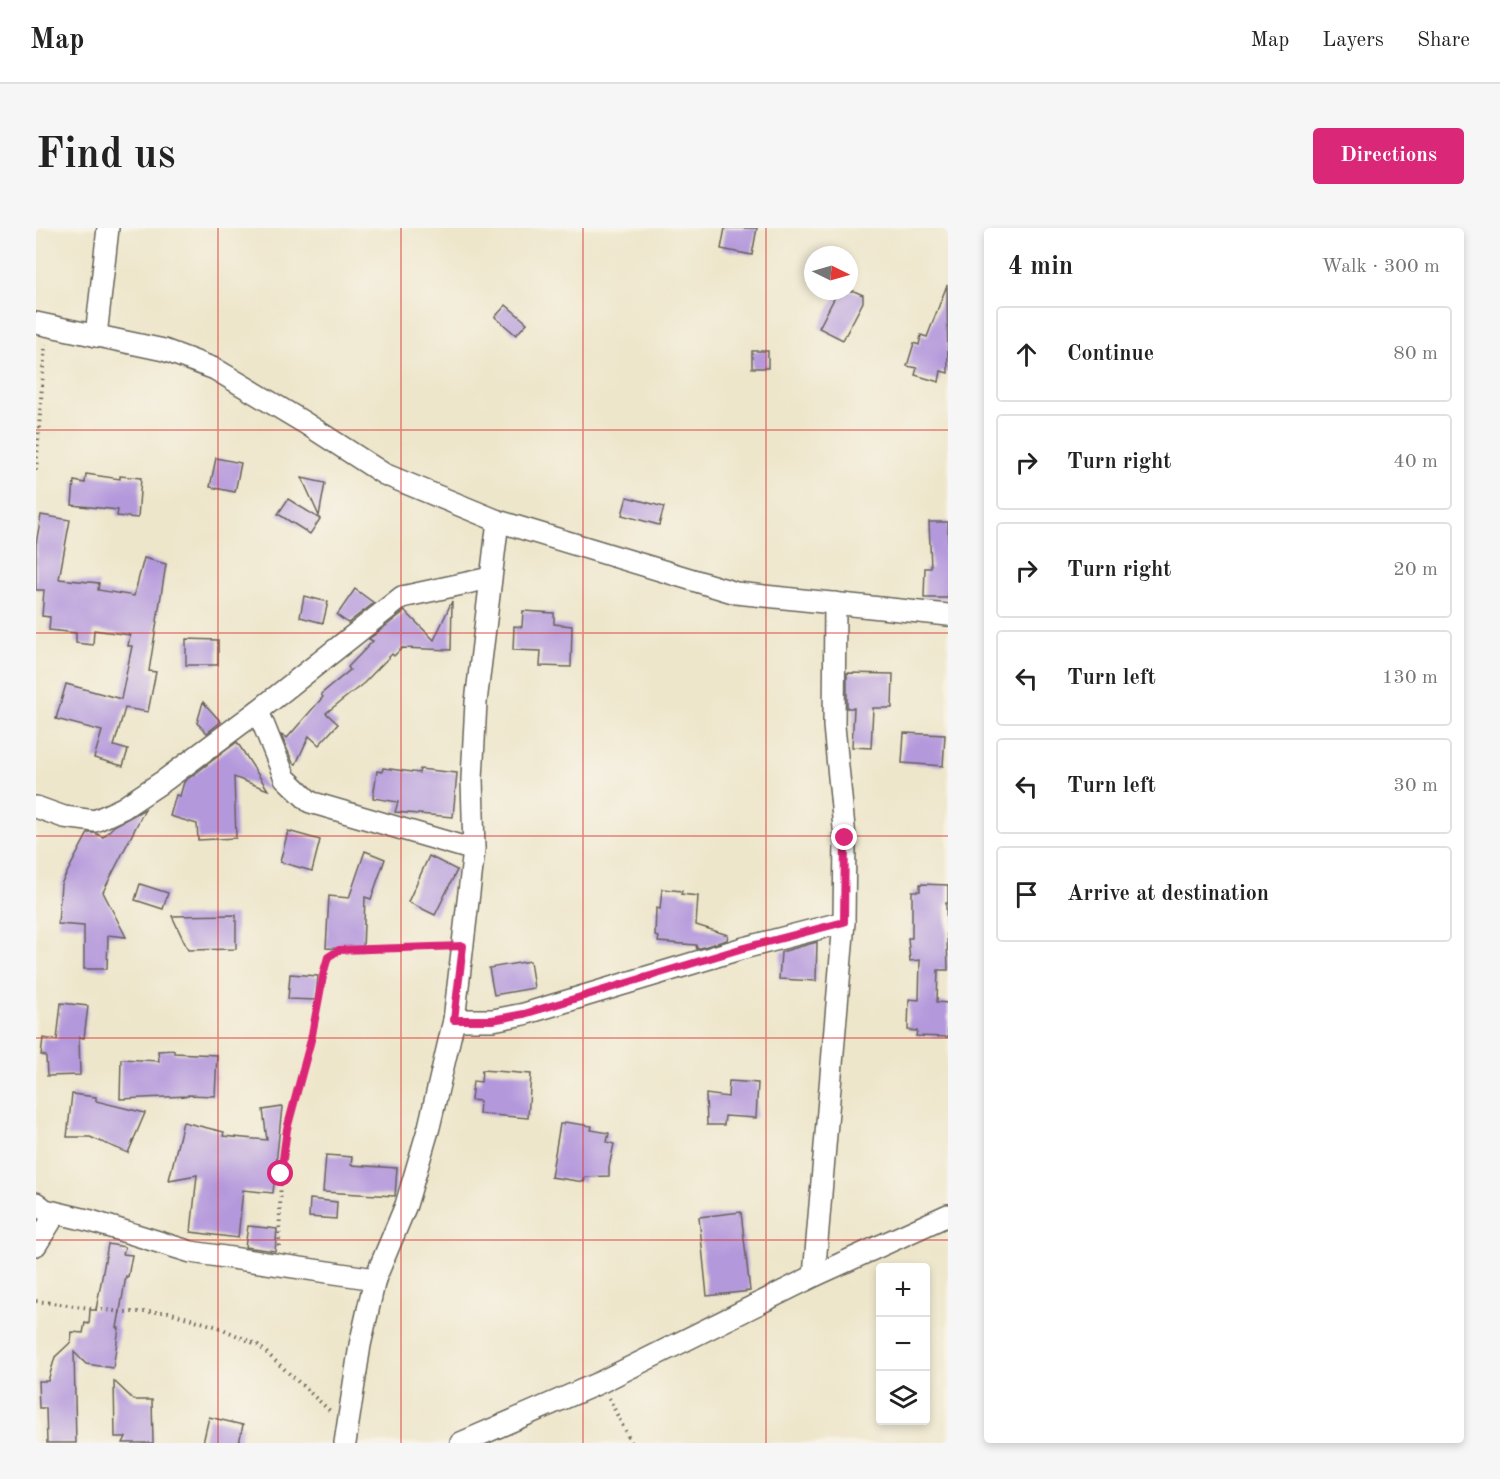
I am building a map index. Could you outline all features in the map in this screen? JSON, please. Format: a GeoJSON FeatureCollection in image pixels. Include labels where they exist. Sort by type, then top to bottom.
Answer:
{"type":"FeatureCollection","features":[{"type":"Feature","properties":{"kind":"street"},"geometry":{"type":"LineString","coordinates":[[96,336],[108,228]]}},
{"type":"Feature","properties":{"kind":"street"},"geometry":{"type":"LineString","coordinates":[[41,324],[164,350],[215,369],[384,474],[498,521],[736,593],[948,615]]}},
{"type":"Feature","properties":{"kind":"street"},"geometry":{"type":"LineString","coordinates":[[346,1435],[360,1346],[375,1279],[406,1205],[429,1127],[454,1020],[474,850],[472,779],[476,702],[489,578],[498,521]]}},
{"type":"Feature","properties":{"kind":"street"},"geometry":{"type":"LineString","coordinates":[[36,807],[64,817],[95,821],[123,808],[258,711],[402,597],[489,578]]}},
{"type":"Feature","properties":{"kind":"street"},"geometry":{"type":"LineString","coordinates":[[814,1276],[844,922],[845,838],[834,726],[835,603]]}},
{"type":"Feature","properties":{"kind":"street"},"geometry":{"type":"LineString","coordinates":[[258,711],[285,778],[310,802],[474,850]]}},
{"type":"Feature","properties":{"kind":"street"},"geometry":{"type":"LineString","coordinates":[[454,1020],[492,1020],[524,1014],[708,958],[844,922]]}},
{"type":"Feature","properties":{"kind":"street"},"geometry":{"type":"LineString","coordinates":[[36,1203],[45,1210],[91,1221],[191,1252],[375,1279]]}},
{"type":"Feature","properties":{"kind":"street"},"geometry":{"type":"LineString","coordinates":[[36,1245],[56,1213]]}},
{"type":"Feature","properties":{"kind":"street"},"geometry":{"type":"LineString","coordinates":[[461,1443],[601,1382],[814,1276],[948,1215]]}},
{"type":"Feature","properties":{"kind":"path"},"geometry":{"type":"LineString","coordinates":[[36,470],[41,324]]}},
{"type":"Feature","properties":{"kind":"path"},"geometry":{"type":"LineString","coordinates":[[278,1265],[281,1174],[287,1129],[311,1040],[328,957],[339,950],[463,946]]}},
{"type":"Feature","properties":{"kind":"path"},"geometry":{"type":"LineString","coordinates":[[36,1301],[122,1312],[168,1312],[218,1327],[258,1345],[346,1435]]}},
{"type":"Feature","properties":{"kind":"path"},"geometry":{"type":"LineString","coordinates":[[601,1382],[631,1443]]}},
{"type":"Feature","properties":{"kind":"building"},"geometry":{"type":"Polygon","coordinates":[[[725,228],[757,228],[752,255],[721,249],[725,228]]]}},
{"type":"Feature","properties":{"kind":"building"},"geometry":{"type":"Polygon","coordinates":[[[947,285],[948,373],[941,371],[939,382],[915,375],[917,368],[907,366],[914,343],[919,345],[921,335],[927,337],[947,285]]]}},
{"type":"Feature","properties":{"kind":"building"},"geometry":{"type":"Polygon","coordinates":[[[858,293],[863,295],[863,302],[843,340],[819,328],[833,300],[858,300],[858,293]]]}},
{"type":"Feature","properties":{"kind":"building"},"geometry":{"type":"Polygon","coordinates":[[[506,305],[527,323],[516,335],[495,317],[506,305]]]}},
{"type":"Feature","properties":{"kind":"building"},"geometry":{"type":"Polygon","coordinates":[[[752,351],[768,351],[768,368],[752,368],[752,351]]]}},
{"type":"Feature","properties":{"kind":"building"},"geometry":{"type":"Polygon","coordinates":[[[216,458],[241,463],[235,492],[210,487],[216,458]]]}},
{"type":"Feature","properties":{"kind":"building"},"geometry":{"type":"Polygon","coordinates":[[[86,474],[120,479],[120,476],[141,478],[138,518],[117,516],[118,510],[72,505],[74,481],[85,483],[86,474]]]}},
{"type":"Feature","properties":{"kind":"building"},"geometry":{"type":"Polygon","coordinates":[[[302,478],[325,483],[319,516],[302,478]]]}},
{"type":"Feature","properties":{"kind":"building"},"geometry":{"type":"Polygon","coordinates":[[[627,497],[664,507],[659,525],[622,515],[627,497]]]}},
{"type":"Feature","properties":{"kind":"building"},"geometry":{"type":"Polygon","coordinates":[[[288,499],[320,519],[310,534],[278,514],[288,499]]]}},
{"type":"Feature","properties":{"kind":"building"},"geometry":{"type":"Polygon","coordinates":[[[41,515],[70,520],[59,579],[99,583],[98,590],[134,596],[144,558],[166,564],[149,671],[156,672],[148,712],[125,708],[114,746],[128,750],[123,766],[94,758],[102,731],[56,719],[66,684],[121,699],[132,646],[128,646],[130,635],[94,630],[93,645],[76,643],[76,633],[49,630],[50,617],[42,616],[44,590],[36,590],[36,544],[41,515]]]}},
{"type":"Feature","properties":{"kind":"building"},"geometry":{"type":"Polygon","coordinates":[[[929,522],[948,522],[948,598],[924,598],[925,568],[931,568],[929,522]]]}},
{"type":"Feature","properties":{"kind":"building"},"geometry":{"type":"Polygon","coordinates":[[[355,589],[374,603],[348,623],[337,615],[355,589]]]}},
{"type":"Feature","properties":{"kind":"building"},"geometry":{"type":"Polygon","coordinates":[[[304,596],[328,602],[323,623],[300,617],[304,596]]]}},
{"type":"Feature","properties":{"kind":"building"},"geometry":{"type":"Polygon","coordinates":[[[452,601],[451,650],[402,648],[394,656],[392,654],[364,683],[326,713],[338,724],[319,745],[309,736],[296,764],[293,763],[281,735],[287,738],[323,697],[321,694],[350,670],[348,667],[373,641],[369,639],[405,611],[434,640],[452,601]]]}},
{"type":"Feature","properties":{"kind":"building"},"geometry":{"type":"Polygon","coordinates":[[[523,611],[554,613],[554,624],[572,626],[571,667],[540,666],[541,651],[513,650],[514,626],[522,627],[523,611]]]}},
{"type":"Feature","properties":{"kind":"building"},"geometry":{"type":"Polygon","coordinates":[[[186,639],[218,640],[218,665],[186,665],[186,639]]]}},
{"type":"Feature","properties":{"kind":"building"},"geometry":{"type":"Polygon","coordinates":[[[847,673],[893,674],[892,708],[873,708],[871,748],[852,747],[854,708],[847,708],[847,673]]]}},
{"type":"Feature","properties":{"kind":"building"},"geometry":{"type":"Polygon","coordinates":[[[203,702],[221,722],[207,733],[197,723],[203,702]]]}},
{"type":"Feature","properties":{"kind":"building"},"geometry":{"type":"Polygon","coordinates":[[[904,733],[945,735],[943,766],[902,763],[904,733]]]}},
{"type":"Feature","properties":{"kind":"building"},"geometry":{"type":"Polygon","coordinates":[[[237,742],[268,790],[234,777],[236,838],[198,840],[197,824],[170,816],[176,795],[180,796],[184,782],[237,742]]]}},
{"type":"Feature","properties":{"kind":"building"},"geometry":{"type":"Polygon","coordinates":[[[383,768],[419,773],[420,769],[457,773],[453,817],[395,812],[398,802],[373,798],[377,771],[382,772],[383,768]]]}},
{"type":"Feature","properties":{"kind":"building"},"geometry":{"type":"Polygon","coordinates":[[[145,809],[103,892],[126,937],[108,935],[107,969],[84,969],[84,926],[58,924],[61,884],[88,833],[95,833],[103,837],[114,826],[145,809]]]}},
{"type":"Feature","properties":{"kind":"building"},"geometry":{"type":"Polygon","coordinates":[[[288,831],[320,840],[312,871],[280,862],[288,831]]]}},
{"type":"Feature","properties":{"kind":"building"},"geometry":{"type":"Polygon","coordinates":[[[365,851],[385,859],[371,899],[365,897],[363,950],[326,948],[329,896],[349,898],[365,851]]]}},
{"type":"Feature","properties":{"kind":"building"},"geometry":{"type":"Polygon","coordinates":[[[429,856],[457,870],[435,915],[408,902],[429,856]]]}},
{"type":"Feature","properties":{"kind":"building"},"geometry":{"type":"Polygon","coordinates":[[[140,884],[168,893],[163,909],[135,900],[140,884]]]}},
{"type":"Feature","properties":{"kind":"building"},"geometry":{"type":"Polygon","coordinates":[[[920,884],[948,885],[948,903],[946,903],[948,970],[938,970],[937,1002],[948,1003],[948,1037],[916,1036],[917,1031],[908,1030],[909,999],[919,1000],[920,960],[910,961],[908,938],[912,938],[912,891],[920,891],[920,884]]]}},
{"type":"Feature","properties":{"kind":"building"},"geometry":{"type":"Polygon","coordinates":[[[662,889],[682,891],[681,894],[698,896],[696,925],[728,935],[727,940],[697,949],[696,945],[658,942],[659,937],[655,936],[656,908],[660,909],[662,889]]]}},
{"type":"Feature","properties":{"kind":"building"},"geometry":{"type":"Polygon","coordinates":[[[236,915],[236,949],[188,950],[172,916],[236,915]]]}},
{"type":"Feature","properties":{"kind":"building"},"geometry":{"type":"Polygon","coordinates":[[[817,942],[816,981],[779,979],[781,952],[817,942]]]}},
{"type":"Feature","properties":{"kind":"building"},"geometry":{"type":"Polygon","coordinates":[[[530,961],[534,988],[494,995],[489,968],[530,961]]]}},
{"type":"Feature","properties":{"kind":"building"},"geometry":{"type":"Polygon","coordinates":[[[290,974],[318,976],[316,1000],[288,999],[290,974]]]}},
{"type":"Feature","properties":{"kind":"building"},"geometry":{"type":"Polygon","coordinates":[[[61,1003],[88,1006],[84,1038],[79,1037],[80,1075],[47,1076],[46,1056],[41,1055],[43,1038],[57,1040],[61,1003]]]}},
{"type":"Feature","properties":{"kind":"building"},"geometry":{"type":"Polygon","coordinates":[[[174,1050],[174,1053],[217,1055],[215,1096],[188,1095],[120,1099],[121,1059],[159,1061],[158,1051],[174,1050]]]}},
{"type":"Feature","properties":{"kind":"building"},"geometry":{"type":"Polygon","coordinates":[[[482,1070],[531,1074],[528,1118],[479,1114],[480,1101],[471,1100],[473,1081],[481,1082],[482,1070]]]}},
{"type":"Feature","properties":{"kind":"building"},"geometry":{"type":"Polygon","coordinates":[[[729,1081],[758,1083],[756,1118],[725,1116],[724,1125],[707,1125],[706,1094],[728,1097],[729,1081]]]}},
{"type":"Feature","properties":{"kind":"building"},"geometry":{"type":"Polygon","coordinates":[[[72,1094],[96,1097],[96,1101],[145,1113],[128,1153],[90,1137],[67,1137],[72,1094]]]}},
{"type":"Feature","properties":{"kind":"building"},"geometry":{"type":"Polygon","coordinates":[[[282,1107],[273,1193],[243,1190],[238,1238],[191,1232],[197,1175],[169,1180],[183,1122],[224,1132],[223,1136],[267,1140],[263,1110],[282,1107]]]}},
{"type":"Feature","properties":{"kind":"building"},"geometry":{"type":"Polygon","coordinates":[[[564,1122],[592,1126],[591,1130],[609,1133],[607,1142],[614,1144],[609,1176],[585,1177],[584,1182],[551,1177],[560,1124],[564,1122]]]}},
{"type":"Feature","properties":{"kind":"building"},"geometry":{"type":"Polygon","coordinates":[[[326,1155],[352,1157],[351,1165],[397,1168],[395,1196],[323,1192],[326,1155]]]}},
{"type":"Feature","properties":{"kind":"building"},"geometry":{"type":"Polygon","coordinates":[[[310,1199],[337,1202],[336,1219],[309,1217],[310,1199]]]}},
{"type":"Feature","properties":{"kind":"building"},"geometry":{"type":"Polygon","coordinates":[[[741,1212],[750,1291],[707,1296],[699,1217],[741,1212]]]}},
{"type":"Feature","properties":{"kind":"building"},"geometry":{"type":"Polygon","coordinates":[[[248,1226],[277,1229],[275,1251],[245,1247],[248,1226]]]}},
{"type":"Feature","properties":{"kind":"building"},"geometry":{"type":"Polygon","coordinates":[[[108,1244],[125,1247],[123,1254],[132,1255],[117,1328],[119,1328],[113,1368],[86,1364],[74,1352],[76,1443],[47,1443],[46,1408],[39,1408],[38,1381],[48,1381],[55,1357],[71,1342],[72,1332],[83,1333],[85,1323],[89,1324],[90,1310],[96,1310],[108,1244]]]}},
{"type":"Feature","properties":{"kind":"building"},"geometry":{"type":"Polygon","coordinates":[[[114,1381],[134,1400],[152,1400],[153,1443],[123,1443],[126,1437],[115,1437],[114,1381]]]}},
{"type":"Feature","properties":{"kind":"building"},"geometry":{"type":"Polygon","coordinates":[[[209,1417],[243,1425],[239,1443],[203,1443],[209,1417]]]}},
{"type":"Feature","properties":{"kind":"route"},"geometry":{"type":"LineString","coordinates":[[281,1174],[287,1129],[311,1040],[324,971],[328,957],[339,950],[463,946],[454,1020],[492,1020],[524,1014],[632,980],[844,922],[845,838]]}}]}
